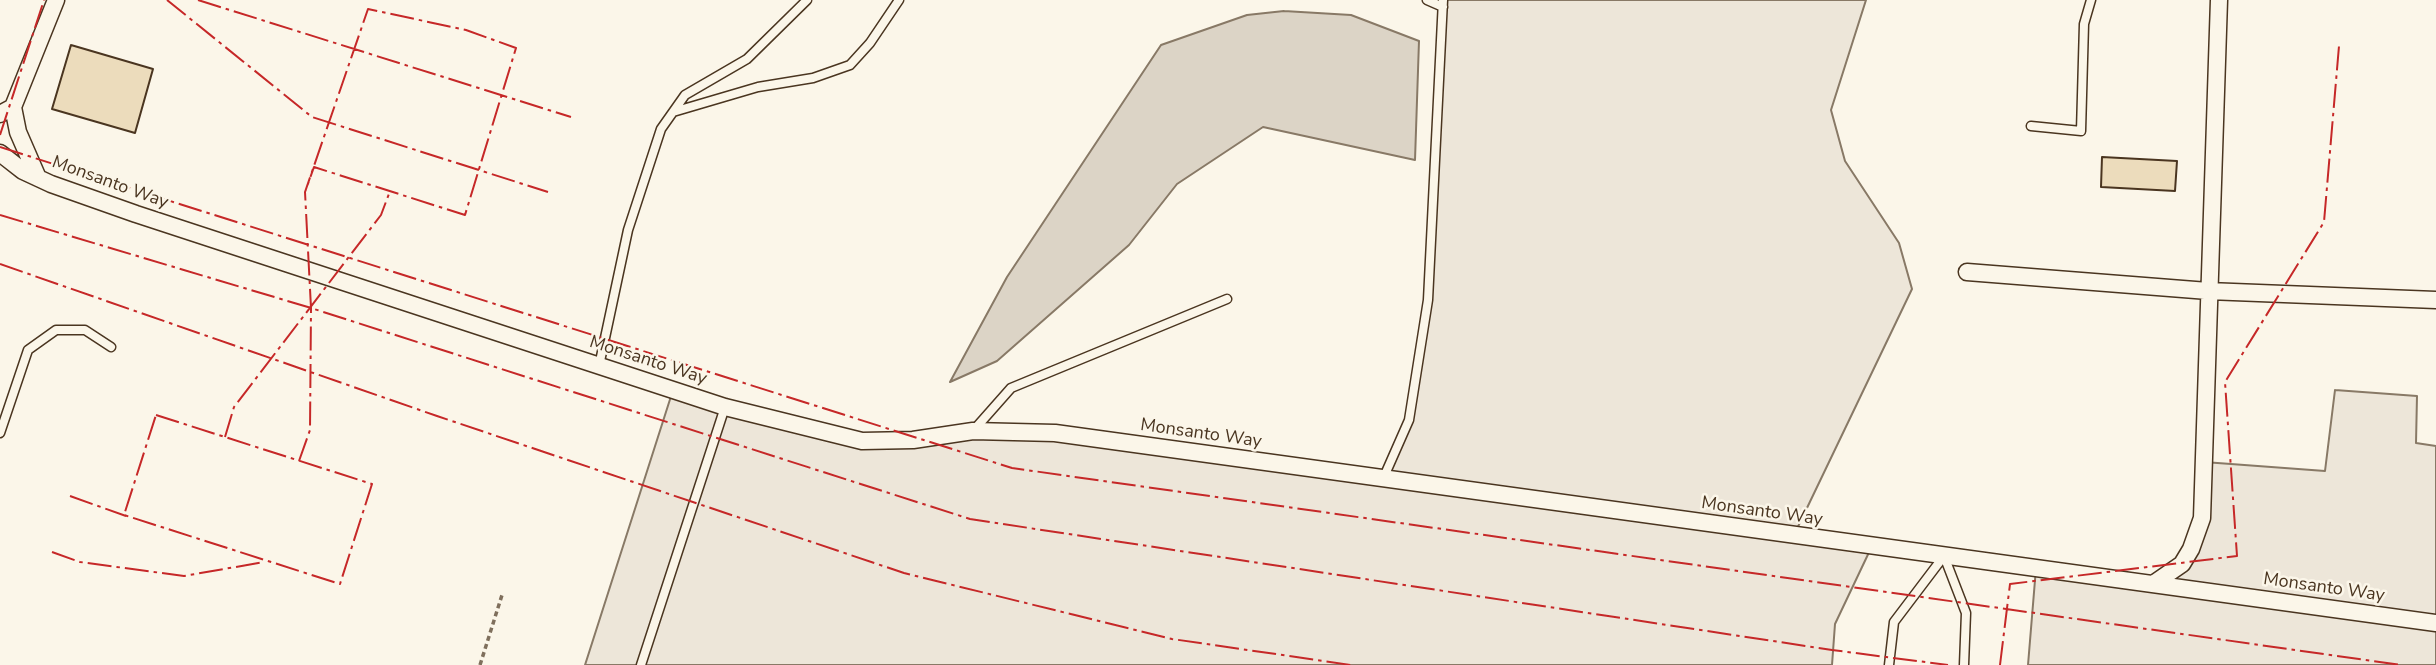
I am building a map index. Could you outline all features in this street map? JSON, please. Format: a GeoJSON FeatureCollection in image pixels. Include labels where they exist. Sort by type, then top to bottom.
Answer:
{"type":"FeatureCollection","features":[{"type":"Feature","properties":{"kind":"street"},"geometry":{"type":"LineString","coordinates":[[38,178],[6,110],[56,0]]}},
{"type":"Feature","properties":{"kind":"street"},"geometry":{"type":"LineString","coordinates":[[2153,584],[2182,564],[2191,550],[2203,518],[2219,0]]}},
{"type":"Feature","properties":{"kind":"street","name":"Monsanto Way"},"geometry":{"type":"LineString","coordinates":[[0,153],[23,171],[38,178],[136,214],[725,407],[862,441],[913,440],[973,431],[1055,433],[2436,623]]}},
{"type":"Feature","properties":{"kind":"street"},"geometry":{"type":"LineString","coordinates":[[1967,272],[2208,291],[2436,300]]}},
{"type":"Feature","properties":{"kind":"lane"},"geometry":{"type":"LineString","coordinates":[[599,366],[628,230],[661,129],[685,95],[747,59],[807,0]]}},
{"type":"Feature","properties":{"kind":"lane"},"geometry":{"type":"LineString","coordinates":[[673,112],[758,88],[813,78],[850,65],[870,43],[899,0]]}},
{"type":"Feature","properties":{"kind":"lane"},"geometry":{"type":"LineString","coordinates":[[1383,479],[1409,420],[1428,300],[1443,4],[1427,0]]}},
{"type":"Feature","properties":{"kind":"lane"},"geometry":{"type":"LineString","coordinates":[[2031,126],[2081,131],[2084,24],[2091,0]]}},
{"type":"Feature","properties":{"kind":"lane"},"geometry":{"type":"LineString","coordinates":[[973,431],[1011,388],[1227,299]]}},
{"type":"Feature","properties":{"kind":"lane"},"geometry":{"type":"LineString","coordinates":[[0,433],[29,350],[56,330],[85,330],[111,347]]}},
{"type":"Feature","properties":{"kind":"lane"},"geometry":{"type":"LineString","coordinates":[[642,665],[725,407]]}},
{"type":"Feature","properties":{"kind":"lane"},"geometry":{"type":"LineString","coordinates":[[1889,665],[1894,622],[1944,556]]}},
{"type":"Feature","properties":{"kind":"lane"},"geometry":{"type":"LineString","coordinates":[[1944,556],[1966,612],[1964,665]]}},
{"type":"Feature","properties":{"kind":"path"},"geometry":{"type":"LineString","coordinates":[[480,665],[502,595]]}},
{"type":"Feature","properties":{"kind":"shaded area"},"geometry":{"type":"Polygon","coordinates":[[[1443,0],[1866,0],[1831,110],[1845,161],[1899,243],[1912,289],[1794,535],[1872,546],[1835,624],[1832,665],[585,665],[673,390],[862,441],[973,431],[1383,479],[1409,420],[1428,300],[1443,0]]]}},
{"type":"Feature","properties":{"kind":"shaded area"},"geometry":{"type":"Polygon","coordinates":[[[1284,11],[1351,15],[1419,41],[1415,160],[1263,127],[1177,184],[1129,245],[997,361],[950,382],[1007,277],[1161,45],[1247,15],[1284,11]]]}},
{"type":"Feature","properties":{"kind":"shaded area"},"geometry":{"type":"Polygon","coordinates":[[[2335,390],[2417,396],[2416,443],[2436,446],[2436,665],[2028,665],[2036,568],[2153,584],[2191,549],[2204,462],[2325,471],[2335,390]]]}},
{"type":"Feature","properties":{"kind":"building"},"geometry":{"type":"Polygon","coordinates":[[[71,45],[153,69],[135,133],[52,109],[71,45]]]}},
{"type":"Feature","properties":{"kind":"building"},"geometry":{"type":"Polygon","coordinates":[[[2102,157],[2177,161],[2175,191],[2101,187],[2102,157]]]}},
{"type":"Feature","properties":{"kind":"power"},"geometry":{"type":"LineString","coordinates":[[0,135],[44,0]]}},
{"type":"Feature","properties":{"kind":"power"},"geometry":{"type":"LineString","coordinates":[[167,0],[312,117],[548,192]]}},
{"type":"Feature","properties":{"kind":"power"},"geometry":{"type":"LineString","coordinates":[[198,0],[571,117]]}},
{"type":"Feature","properties":{"kind":"power"},"geometry":{"type":"LineString","coordinates":[[299,461],[310,430],[311,308],[305,192],[368,9],[466,30],[516,48],[465,215],[314,167],[305,192]]}},
{"type":"Feature","properties":{"kind":"power"},"geometry":{"type":"LineString","coordinates":[[2000,665],[2010,584],[2237,556],[2225,382],[2324,222],[2339,46]]}},
{"type":"Feature","properties":{"kind":"power"},"geometry":{"type":"LineString","coordinates":[[0,147],[1012,468],[2401,665]]}},
{"type":"Feature","properties":{"kind":"power"},"geometry":{"type":"LineString","coordinates":[[225,437],[234,407],[381,215],[390,191]]}},
{"type":"Feature","properties":{"kind":"power"},"geometry":{"type":"LineString","coordinates":[[0,215],[311,308],[970,519],[1832,650],[1948,665]]}},
{"type":"Feature","properties":{"kind":"power"},"geometry":{"type":"LineString","coordinates":[[0,264],[437,416],[904,573],[1172,639],[1351,665]]}},
{"type":"Feature","properties":{"kind":"power"},"geometry":{"type":"LineString","coordinates":[[156,415],[372,484],[340,584],[124,515],[156,415]]}},
{"type":"Feature","properties":{"kind":"power"},"geometry":{"type":"LineString","coordinates":[[70,496],[126,516]]}},
{"type":"Feature","properties":{"kind":"power"},"geometry":{"type":"LineString","coordinates":[[52,552],[80,562],[184,576],[264,562]]}}]}
